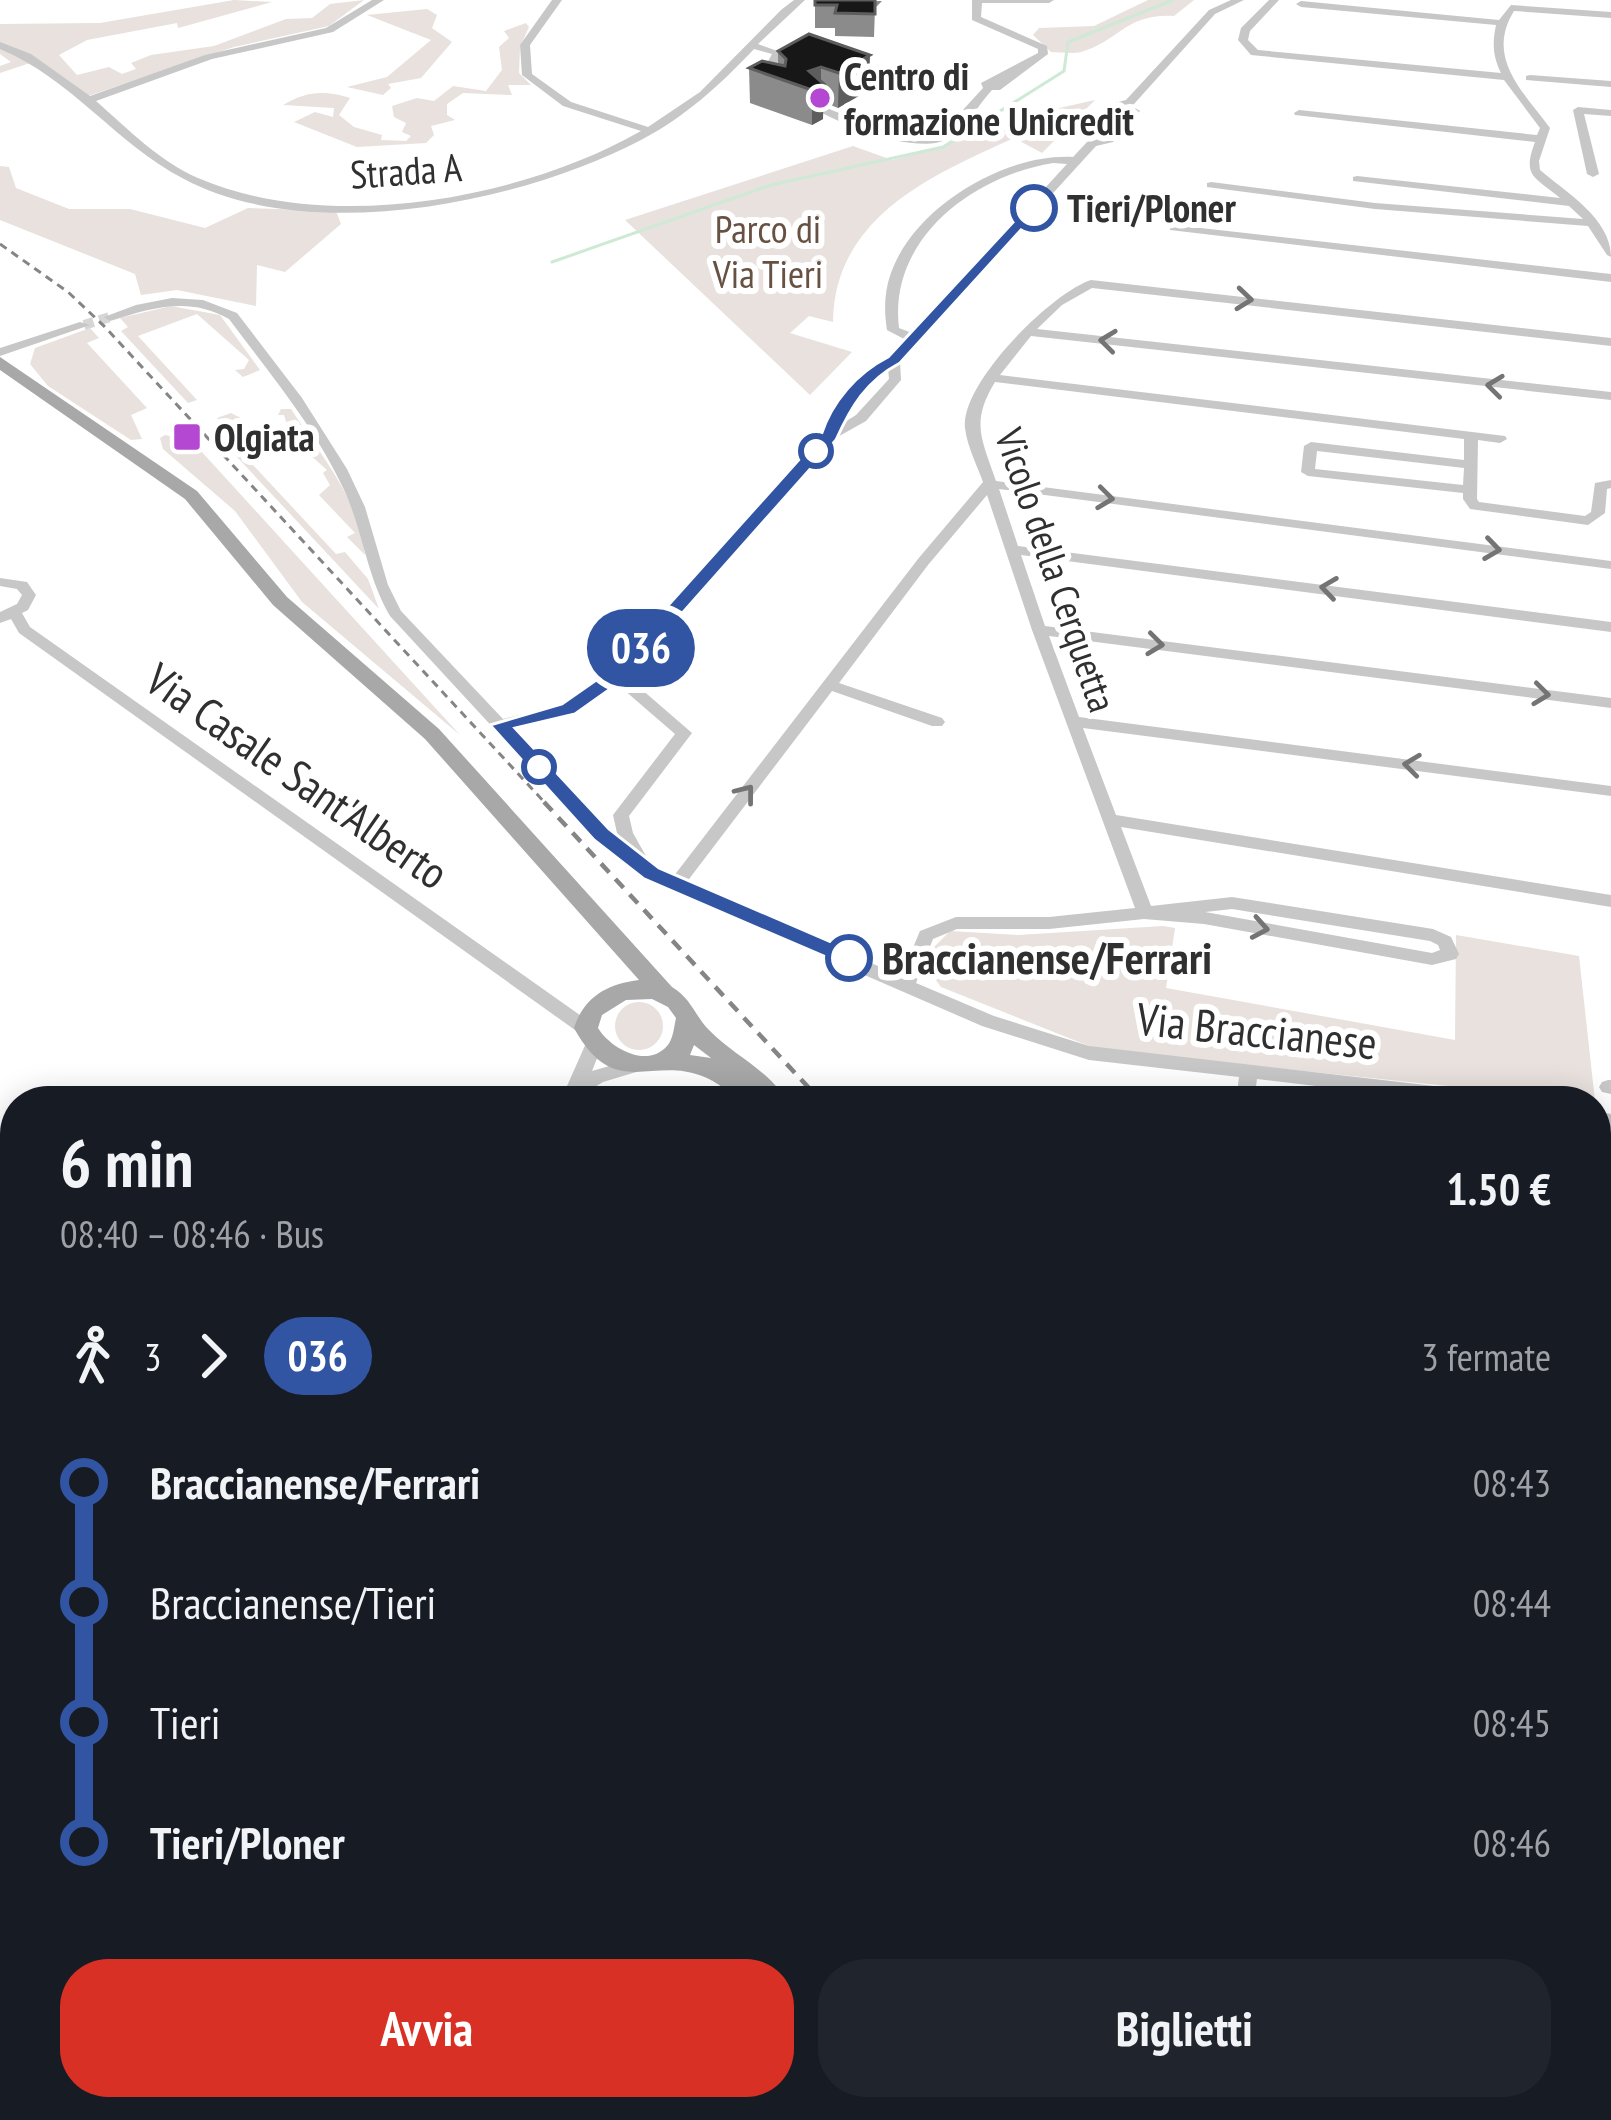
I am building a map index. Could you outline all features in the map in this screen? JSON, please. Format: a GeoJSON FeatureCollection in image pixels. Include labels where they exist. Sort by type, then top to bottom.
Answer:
{"type":"FeatureCollection","features":[{"type":"Feature","properties":{"kind":"main road"},"geometry":{"type":"LineString","coordinates":[[0,362],[22,382],[191,495],[280,601],[432,734],[700,1037],[760,1086]]}},
{"type":"Feature","properties":{"kind":"main road"},"geometry":{"type":"LineString","coordinates":[[622,948],[626,971],[592,1014],[591,1038],[616,1063],[706,1066],[737,1086]]}},
{"type":"Feature","properties":{"kind":"main road"},"geometry":{"type":"LineString","coordinates":[[609,998],[633,989],[664,993]]}},
{"type":"Feature","properties":{"kind":"main road"},"geometry":{"type":"LineString","coordinates":[[648,1063],[682,1043],[687,1018]]}},
{"type":"Feature","properties":{"kind":"street"},"geometry":{"type":"LineString","coordinates":[[87,100],[209,57],[329,30],[379,0]]}},
{"type":"Feature","properties":{"kind":"street","name":"Strada A"},"geometry":{"type":"LineString","coordinates":[[0,44],[35,59],[197,182],[266,199],[344,206],[434,203],[508,189],[597,159],[650,131],[715,86],[800,0]]}},
{"type":"Feature","properties":{"kind":"street"},"geometry":{"type":"LineString","coordinates":[[818,108],[902,138],[928,142],[945,136],[990,86],[985,85],[1043,54],[1043,48],[976,18],[977,0],[1049,0]]}},
{"type":"Feature","properties":{"kind":"street"},"geometry":{"type":"LineString","coordinates":[[1090,138],[1110,139],[1217,8],[1239,0]]}},
{"type":"Feature","properties":{"kind":"street"},"geometry":{"type":"LineString","coordinates":[[1274,0],[1243,40],[1256,53],[1506,77]]}},
{"type":"Feature","properties":{"kind":"street"},"geometry":{"type":"LineString","coordinates":[[571,1],[556,2],[525,45],[527,75],[567,104],[650,131]]}},
{"type":"Feature","properties":{"kind":"street"},"geometry":{"type":"LineString","coordinates":[[1301,4],[1501,22]]}},
{"type":"Feature","properties":{"kind":"street"},"geometry":{"type":"LineString","coordinates":[[1217,8],[1242,12],[1254,20]]}},
{"type":"Feature","properties":{"kind":"street"},"geometry":{"type":"LineString","coordinates":[[1611,15],[1511,8],[1501,22],[1498,61],[1544,124],[1534,168],[1593,223],[1611,253]]}},
{"type":"Feature","properties":{"kind":"street"},"geometry":{"type":"LineString","coordinates":[[752,45],[778,53],[760,85],[770,92]]}},
{"type":"Feature","properties":{"kind":"street"},"geometry":{"type":"LineString","coordinates":[[1530,78],[1611,84]]}},
{"type":"Feature","properties":{"kind":"street"},"geometry":{"type":"LineString","coordinates":[[830,436],[841,408],[872,371],[894,360],[1076,161],[1114,106],[1133,106]]}},
{"type":"Feature","properties":{"kind":"street"},"geometry":{"type":"LineString","coordinates":[[1593,174],[1578,110],[1611,113]]}},
{"type":"Feature","properties":{"kind":"street"},"geometry":{"type":"LineString","coordinates":[[1299,113],[1541,139]]}},
{"type":"Feature","properties":{"kind":"street"},"geometry":{"type":"LineString","coordinates":[[913,338],[892,330],[891,304],[896,273],[917,237],[966,196],[999,178],[1042,159],[1076,161]]}},
{"type":"Feature","properties":{"kind":"street"},"geometry":{"type":"LineString","coordinates":[[1357,179],[1571,202]]}},
{"type":"Feature","properties":{"kind":"street"},"geometry":{"type":"LineString","coordinates":[[1211,184],[1375,206],[1593,223]]}},
{"type":"Feature","properties":{"kind":"street"},"geometry":{"type":"LineString","coordinates":[[1174,229],[1611,278]]}},
{"type":"Feature","properties":{"kind":"street","name":"Vicolo della Cerquetta"},"geometry":{"type":"LineString","coordinates":[[1144,913],[989,484],[970,415],[992,378],[1063,295],[1086,284],[1611,342]]}},
{"type":"Feature","properties":{"kind":"street","name":"Via Braccianese"},"geometry":{"type":"LineString","coordinates":[[110,316],[180,301],[208,303],[233,316],[340,470],[395,614],[601,834],[651,873],[988,1021],[1066,1047],[1356,1086]]}},
{"type":"Feature","properties":{"kind":"street"},"geometry":{"type":"LineString","coordinates":[[0,352],[84,326]]}},
{"type":"Feature","properties":{"kind":"street"},"geometry":{"type":"LineString","coordinates":[[1030,332],[1611,396]]}},
{"type":"Feature","properties":{"kind":"street"},"geometry":{"type":"LineString","coordinates":[[0,336],[47,338]]}},
{"type":"Feature","properties":{"kind":"street"},"geometry":{"type":"LineString","coordinates":[[22,382],[25,353],[47,338]]}},
{"type":"Feature","properties":{"kind":"street"},"geometry":{"type":"LineString","coordinates":[[500,725],[568,710],[616,675],[830,436],[862,417],[895,380],[894,360]]}},
{"type":"Feature","properties":{"kind":"street"},"geometry":{"type":"LineString","coordinates":[[872,371],[895,380]]}},
{"type":"Feature","properties":{"kind":"street"},"geometry":{"type":"LineString","coordinates":[[992,378],[1500,439]]}},
{"type":"Feature","properties":{"kind":"street"},"geometry":{"type":"LineString","coordinates":[[841,408],[862,417]]}},
{"type":"Feature","properties":{"kind":"street"},"geometry":{"type":"LineString","coordinates":[[1470,496],[1472,436]]}},
{"type":"Feature","properties":{"kind":"street"},"geometry":{"type":"LineString","coordinates":[[1471,465],[1310,446],[1308,472],[1470,496],[1588,521],[1598,512],[1600,486],[1611,484]]}},
{"type":"Feature","properties":{"kind":"street"},"geometry":{"type":"LineString","coordinates":[[675,886],[989,484],[1611,565]]}},
{"type":"Feature","properties":{"kind":"street"},"geometry":{"type":"LineString","coordinates":[[1397,494],[1470,496]]}},
{"type":"Feature","properties":{"kind":"street"},"geometry":{"type":"LineString","coordinates":[[1013,550],[1611,627]]}},
{"type":"Feature","properties":{"kind":"street"},"geometry":{"type":"LineString","coordinates":[[0,582],[27,589],[28,601],[8,615]]}},
{"type":"Feature","properties":{"kind":"street","name":"Via Casale Sant'Alberto"},"geometry":{"type":"LineString","coordinates":[[8,615],[591,1038]]}},
{"type":"Feature","properties":{"kind":"street"},"geometry":{"type":"LineString","coordinates":[[1039,629],[1611,703]]}},
{"type":"Feature","properties":{"kind":"street"},"geometry":{"type":"LineString","coordinates":[[616,675],[684,733],[621,815],[625,833],[651,873]]}},
{"type":"Feature","properties":{"kind":"street"},"geometry":{"type":"LineString","coordinates":[[830,685],[937,722]]}},
{"type":"Feature","properties":{"kind":"street"},"geometry":{"type":"LineString","coordinates":[[1072,722],[1611,791]]}},
{"type":"Feature","properties":{"kind":"street"},"geometry":{"type":"LineString","coordinates":[[1108,819],[1611,901]]}},
{"type":"Feature","properties":{"kind":"street"},"geometry":{"type":"LineString","coordinates":[[907,984],[923,940],[940,926],[1049,923],[1220,902],[1432,934],[1445,941],[1450,954],[1432,959],[1204,918],[1144,913]]}},
{"type":"Feature","properties":{"kind":"street"},"geometry":{"type":"LineString","coordinates":[[542,998],[571,1004],[609,998]]}},
{"type":"Feature","properties":{"kind":"street"},"geometry":{"type":"LineString","coordinates":[[576,1086],[591,1038]]}},
{"type":"Feature","properties":{"kind":"street"},"geometry":{"type":"LineString","coordinates":[[576,1086],[648,1063]]}},
{"type":"Feature","properties":{"kind":"street"},"geometry":{"type":"LineString","coordinates":[[1247,1086],[1248,1075]]}},
{"type":"Feature","properties":{"kind":"green space"},"geometry":{"type":"Polygon","coordinates":[[[234,0],[272,2],[178,28],[177,23],[87,40],[59,55],[77,75],[109,67],[122,74],[136,69],[131,63],[151,55],[214,46],[286,19],[312,18],[330,4],[364,0],[329,26],[234,47],[88,96],[39,60],[0,73],[0,66],[11,62],[0,54],[0,24],[100,23],[234,0]]]}},
{"type":"Feature","properties":{"kind":"green space"},"geometry":{"type":"Polygon","coordinates":[[[1148,0],[1194,0],[1174,16],[1134,23],[1081,52],[1051,52],[1033,35],[1039,28],[1094,26],[1148,0]]]}},
{"type":"Feature","properties":{"kind":"green space"},"geometry":{"type":"Polygon","coordinates":[[[427,9],[437,15],[432,28],[452,42],[421,78],[388,84],[391,88],[383,95],[347,87],[387,77],[431,40],[367,15],[427,9]]]}},
{"type":"Feature","properties":{"kind":"green space"},"geometry":{"type":"Polygon","coordinates":[[[526,23],[519,73],[531,85],[508,85],[512,95],[463,93],[447,104],[447,115],[455,120],[431,126],[434,135],[426,143],[357,147],[294,122],[315,112],[333,117],[334,108],[283,105],[316,93],[350,98],[339,115],[354,127],[382,135],[381,140],[406,141],[411,136],[402,132],[406,123],[394,117],[392,106],[417,98],[434,101],[453,86],[486,91],[502,70],[499,47],[509,38],[504,31],[526,23]]]}},
{"type":"Feature","properties":{"kind":"green space","name":"Parco di Via Tieri"},"geometry":{"type":"Polygon","coordinates":[[[1095,100],[1042,153],[1014,138],[921,185],[869,227],[850,254],[838,285],[833,322],[809,316],[790,333],[852,352],[810,395],[625,220],[853,146],[892,160],[943,147],[970,128],[1095,100]]]}},
{"type":"Feature","properties":{"kind":"green space"},"geometry":{"type":"Polygon","coordinates":[[[0,166],[9,167],[16,188],[69,209],[130,209],[205,228],[248,208],[336,211],[341,224],[285,272],[257,265],[256,306],[177,290],[141,295],[135,274],[0,220],[0,166]]]}},
{"type":"Feature","properties":{"kind":"green space"},"geometry":{"type":"Polygon","coordinates":[[[171,306],[220,315],[260,370],[243,377],[235,370],[244,369],[249,360],[197,314],[138,336],[197,400],[188,403],[121,331],[128,327],[120,318],[171,306]]]}},
{"type":"Feature","properties":{"kind":"green space"},"geometry":{"type":"Polygon","coordinates":[[[90,328],[99,338],[87,343],[147,408],[131,415],[142,439],[131,440],[48,386],[30,364],[35,348],[90,328]]]}},
{"type":"Feature","properties":{"kind":"green space"},"geometry":{"type":"Polygon","coordinates":[[[281,409],[291,409],[347,496],[365,555],[347,537],[355,533],[319,495],[330,485],[323,473],[327,470],[291,438],[284,415],[278,415],[281,409]]]}},
{"type":"Feature","properties":{"kind":"green space"},"geometry":{"type":"Polygon","coordinates":[[[231,413],[243,419],[244,431],[252,432],[240,451],[336,554],[345,552],[368,579],[379,609],[223,442],[233,438],[217,418],[231,413]]]}},
{"type":"Feature","properties":{"kind":"green space"},"geometry":{"type":"Polygon","coordinates":[[[175,437],[191,454],[201,451],[460,735],[302,602],[235,511],[163,449],[160,438],[175,437]]]}},
{"type":"Feature","properties":{"kind":"green space"},"geometry":{"type":"Polygon","coordinates":[[[1175,928],[1166,988],[1455,1040],[1456,935],[1579,956],[1593,1086],[1449,1086],[1099,1050],[941,987],[929,971],[928,953],[950,931],[1018,935],[1175,928]]]}},
{"type":"Feature","properties":{"kind":"green space"},"geometry":{"type":"Polygon","coordinates":[[[639,1002],[656,1009],[663,1026],[656,1043],[639,1050],[622,1043],[615,1026],[622,1009],[639,1002]]]}},
{"type":"Feature","properties":{"kind":"building"},"geometry":{"type":"Polygon","coordinates":[[[815,0],[875,0],[875,14],[835,13],[837,5],[815,5],[815,0]]]}},
{"type":"Feature","properties":{"kind":"building"},"geometry":{"type":"Polygon","coordinates":[[[809,34],[870,55],[839,73],[821,67],[809,71],[824,84],[812,90],[749,68],[762,61],[785,66],[786,59],[778,51],[809,34]]]}},
{"type":"Feature","properties":{"kind":"waterway"},"geometry":{"type":"LineString","coordinates":[[552,262],[771,185],[943,147],[1064,71],[1068,42],[1173,0]]}},
{"type":"Feature","properties":{"kind":"tunnel"},"geometry":{"type":"LineString","coordinates":[[84,325],[110,317]]}},
{"type":"Feature","properties":{"kind":"railway"},"geometry":{"type":"LineString","coordinates":[[0,244],[68,292],[105,327],[547,805]]}},
{"type":"Feature","properties":{"kind":"railway"},"geometry":{"type":"LineString","coordinates":[[544,802],[807,1086]]}},
{"type":"Feature","properties":{"kind":"bus line","name":"036"},"geometry":{"type":"LineString","coordinates":[[849,958],[651,873],[601,834],[500,725],[568,710],[616,675],[830,436],[836,414],[872,371],[894,360],[1034,208]]}},
{"type":"Feature","properties":{"kind":"place","name":"Centro di formazione Unicredit"},"geometry":{"type":"Point","coordinates":[820,98]}},
{"type":"Feature","properties":{"kind":"place","name":"Tieri/Ploner"},"geometry":{"type":"Point","coordinates":[1034,208]}},
{"type":"Feature","properties":{"kind":"place","name":"Olgiata"},"geometry":{"type":"Point","coordinates":[187,437]}},
{"type":"Feature","properties":{"kind":"place","name":"Braccianense/Ferrari"},"geometry":{"type":"Point","coordinates":[849,958]}}]}
